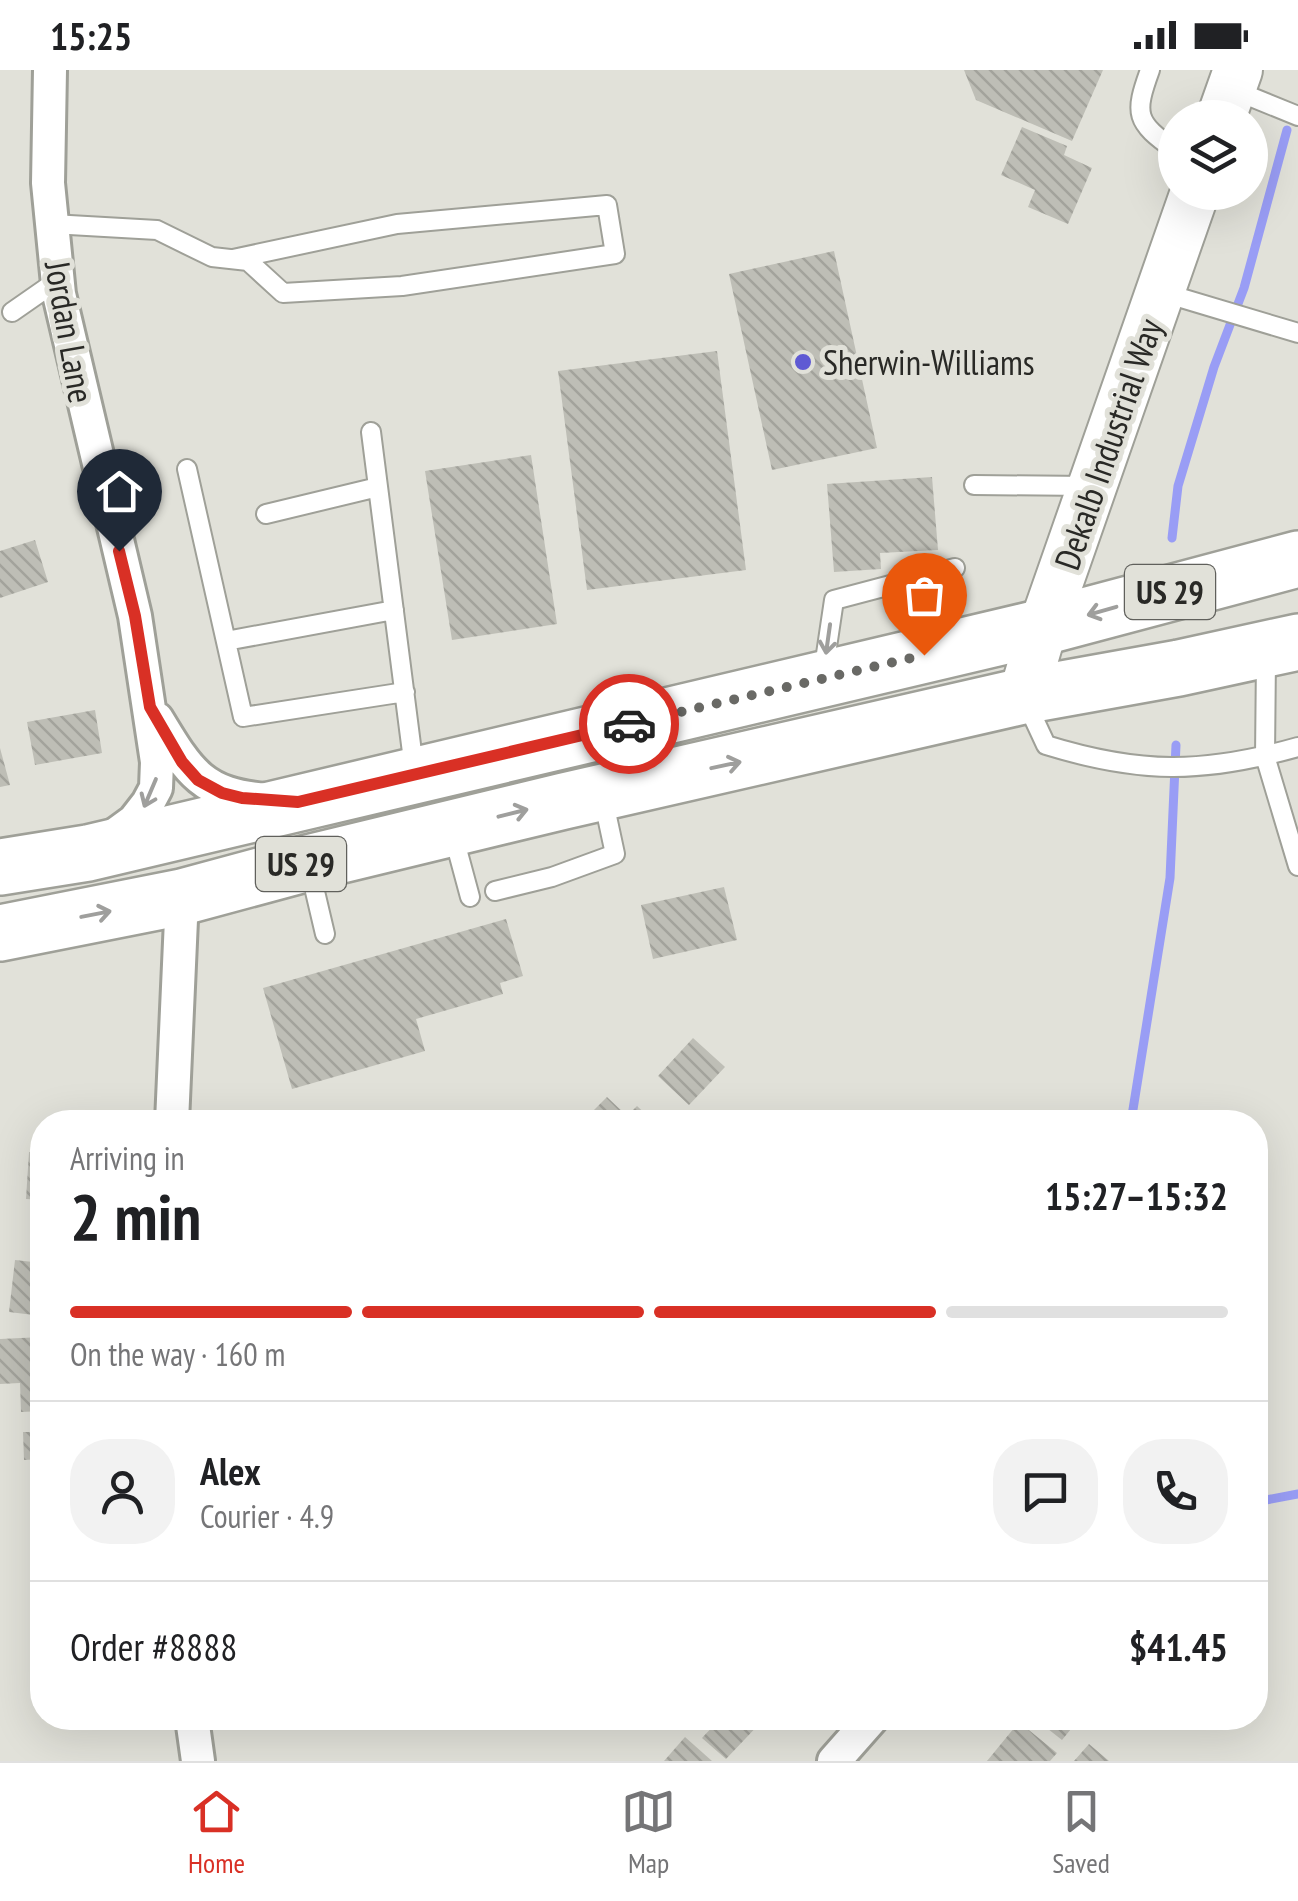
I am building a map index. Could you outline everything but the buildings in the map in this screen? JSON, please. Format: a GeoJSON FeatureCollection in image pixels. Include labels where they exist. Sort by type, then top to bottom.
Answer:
{"type":"FeatureCollection","features":[{"type":"Feature","properties":{"kind":"highway","name":"US 29"},"geometry":{"type":"LineString","coordinates":[[0,867],[88,853],[1043,627],[1298,559]]}},
{"type":"Feature","properties":{"kind":"highway","name":"US 29"},"geometry":{"type":"LineString","coordinates":[[0,933],[182,897],[308,862],[1023,696],[1282,646]]}},
{"type":"Feature","properties":{"kind":"main road","name":"Dekalb Industrial Way"},"geometry":{"type":"LineString","coordinates":[[1023,696],[1043,627],[1189,210]]}},
{"type":"Feature","properties":{"kind":"street","name":"Jordan Lane"},"geometry":{"type":"LineString","coordinates":[[50,70],[48,183],[58,280],[87,423],[135,616],[157,762],[156,788],[134,821],[88,853]]}},
{"type":"Feature","properties":{"kind":"street","name":"Jordan Lane"},"geometry":{"type":"LineString","coordinates":[[150,707],[182,762],[209,787],[242,798],[298,802]]}},
{"type":"Feature","properties":{"kind":"street"},"geometry":{"type":"LineString","coordinates":[[173,1110],[182,897]]}},
{"type":"Feature","properties":{"kind":"street"},"geometry":{"type":"LineString","coordinates":[[834,1761],[861,1730]]}},
{"type":"Feature","properties":{"kind":"lane"},"geometry":{"type":"LineString","coordinates":[[1150,70],[1138,104],[1143,120],[1158,134]]}},
{"type":"Feature","properties":{"kind":"lane"},"geometry":{"type":"LineString","coordinates":[[1230,92],[1298,116]]}},
{"type":"Feature","properties":{"kind":"lane"},"geometry":{"type":"LineString","coordinates":[[52,224],[157,230],[212,256],[233,260],[248,261],[283,293],[402,286],[614,254],[607,205],[397,224],[233,260]]}},
{"type":"Feature","properties":{"kind":"lane"},"geometry":{"type":"LineString","coordinates":[[12,312],[58,280]]}},
{"type":"Feature","properties":{"kind":"lane"},"geometry":{"type":"LineString","coordinates":[[1161,292],[1298,333]]}},
{"type":"Feature","properties":{"kind":"lane"},"geometry":{"type":"LineString","coordinates":[[371,432],[415,774]]}},
{"type":"Feature","properties":{"kind":"lane"},"geometry":{"type":"LineString","coordinates":[[187,469],[244,716],[404,692]]}},
{"type":"Feature","properties":{"kind":"lane"},"geometry":{"type":"LineString","coordinates":[[974,485],[1093,486]]}},
{"type":"Feature","properties":{"kind":"lane"},"geometry":{"type":"LineString","coordinates":[[266,514],[378,486]]}},
{"type":"Feature","properties":{"kind":"lane"},"geometry":{"type":"LineString","coordinates":[[823,678],[834,600],[956,568]]}},
{"type":"Feature","properties":{"kind":"lane"},"geometry":{"type":"LineString","coordinates":[[226,641],[394,610]]}},
{"type":"Feature","properties":{"kind":"lane"},"geometry":{"type":"LineString","coordinates":[[1282,646],[1265,756],[1298,866]]}},
{"type":"Feature","properties":{"kind":"lane"},"geometry":{"type":"LineString","coordinates":[[1023,696],[1046,745],[1088,758],[1143,768],[1206,766],[1298,747]]}},
{"type":"Feature","properties":{"kind":"lane"},"geometry":{"type":"LineString","coordinates":[[494,891],[615,854],[602,793]]}},
{"type":"Feature","properties":{"kind":"lane"},"geometry":{"type":"LineString","coordinates":[[451,828],[470,897]]}},
{"type":"Feature","properties":{"kind":"lane"},"geometry":{"type":"LineString","coordinates":[[308,862],[326,934]]}},
{"type":"Feature","properties":{"kind":"waterway"},"geometry":{"type":"LineString","coordinates":[[1172,538],[1178,486],[1214,367],[1244,288],[1287,130]]}},
{"type":"Feature","properties":{"kind":"waterway"},"geometry":{"type":"LineString","coordinates":[[1133,1110],[1170,878],[1176,745]]}},
{"type":"Feature","properties":{"kind":"waterway"},"geometry":{"type":"LineString","coordinates":[[1268,1500],[1298,1494]]}},
{"type":"Feature","properties":{"kind":"way so far"},"geometry":{"type":"LineString","coordinates":[[629,724],[924,655]]}},
{"type":"Feature","properties":{"kind":"place","name":"Sherwin-Williams"},"geometry":{"type":"Point","coordinates":[803,362]}},
{"type":"Feature","properties":{"kind":"route"},"geometry":{"type":"LineString","coordinates":[[119,551],[135,616],[150,707],[182,762],[198,780],[222,793],[298,802],[629,724]]}}]}
